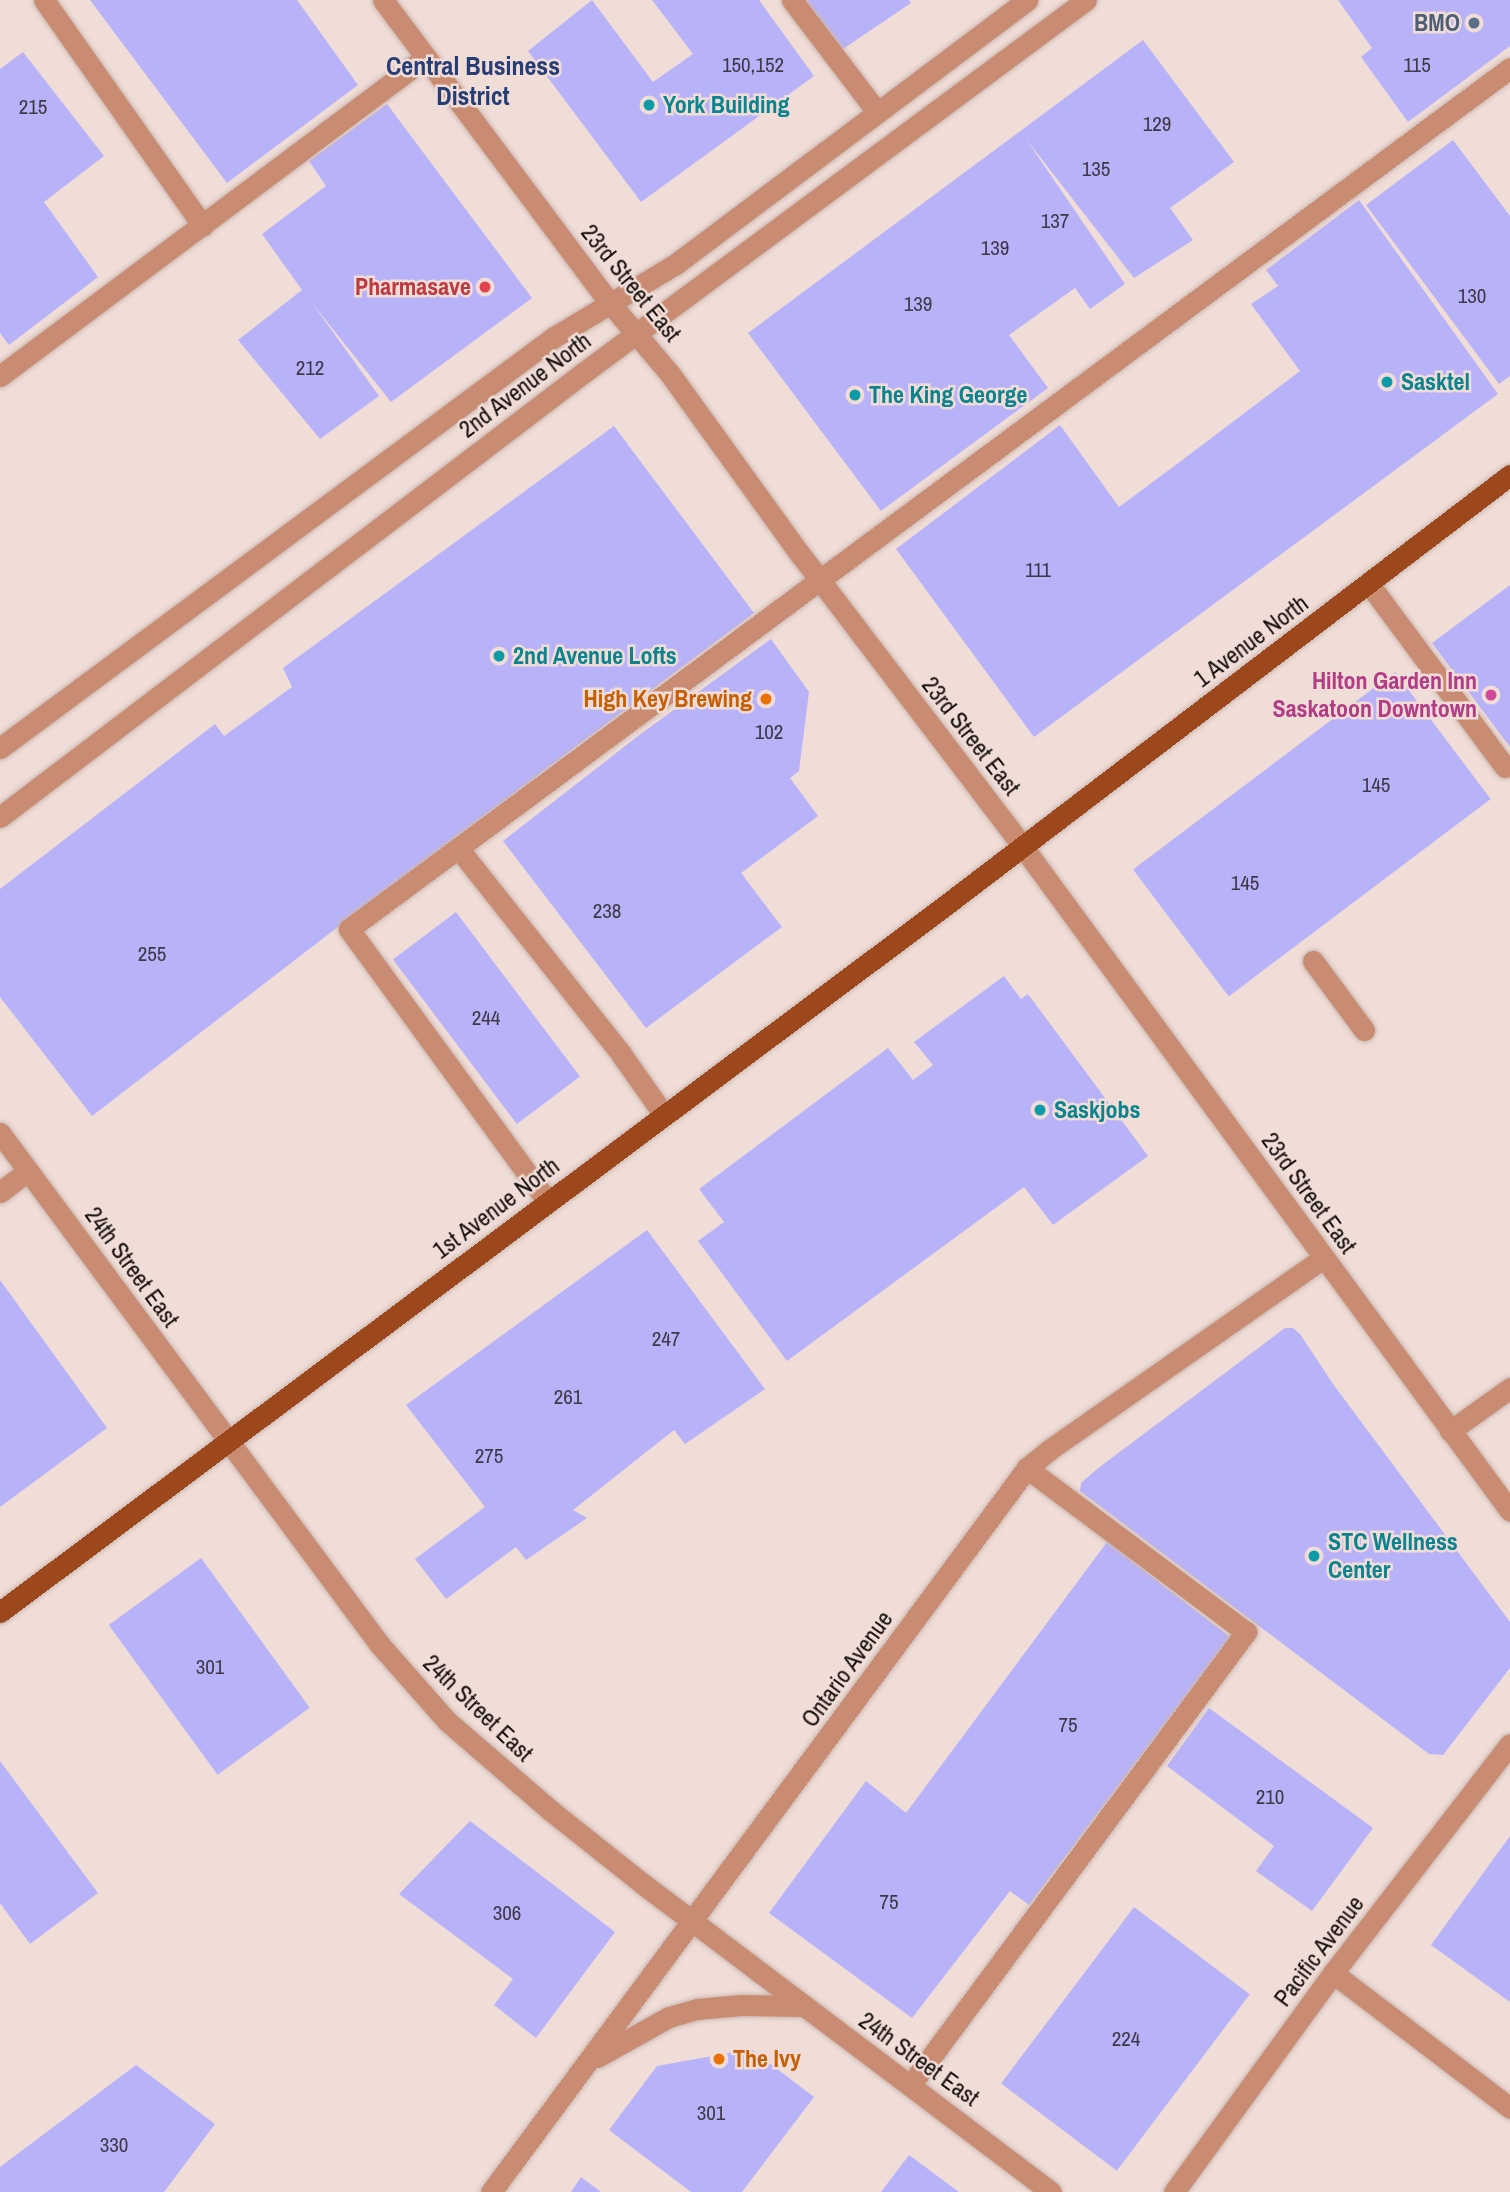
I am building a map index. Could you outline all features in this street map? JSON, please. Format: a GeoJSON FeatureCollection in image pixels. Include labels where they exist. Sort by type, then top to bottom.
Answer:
{"type":"FeatureCollection","features":[{"type":"Feature","properties":{"kind":"main road","name":"1 Avenue North"},"geometry":{"type":"LineString","coordinates":[[1023,847],[1510,475]]}},
{"type":"Feature","properties":{"kind":"main road","name":"1st Avenue North"},"geometry":{"type":"LineString","coordinates":[[0,1612],[1023,847]]}},
{"type":"Feature","properties":{"kind":"street"},"geometry":{"type":"LineString","coordinates":[[44,0],[203,226]]}},
{"type":"Feature","properties":{"kind":"street","name":"23rd Street East"},"geometry":{"type":"LineString","coordinates":[[383,0],[1023,847],[1510,1511]]}},
{"type":"Feature","properties":{"kind":"street"},"geometry":{"type":"LineString","coordinates":[[792,0],[877,112]]}},
{"type":"Feature","properties":{"kind":"street","name":"2nd Avenue North"},"geometry":{"type":"LineString","coordinates":[[0,748],[554,337],[677,263],[1027,0]]}},
{"type":"Feature","properties":{"kind":"street","name":"2nd Avenue North"},"geometry":{"type":"LineString","coordinates":[[0,817],[637,333],[1086,0]]}},
{"type":"Feature","properties":{"kind":"street"},"geometry":{"type":"LineString","coordinates":[[0,376],[203,226],[374,93],[425,58]]}},
{"type":"Feature","properties":{"kind":"street"},"geometry":{"type":"LineString","coordinates":[[548,1202],[349,929],[1510,68]]}},
{"type":"Feature","properties":{"kind":"street"},"geometry":{"type":"LineString","coordinates":[[1369,584],[1504,767]]}},
{"type":"Feature","properties":{"kind":"street"},"geometry":{"type":"LineString","coordinates":[[458,848],[612,1044],[664,1115]]}},
{"type":"Feature","properties":{"kind":"street"},"geometry":{"type":"LineString","coordinates":[[1313,961],[1364,1030]]}},
{"type":"Feature","properties":{"kind":"street","name":"24th Street East"},"geometry":{"type":"LineString","coordinates":[[0,1133],[380,1645],[447,1721],[550,1810],[693,1922],[1051,2192]]}},
{"type":"Feature","properties":{"kind":"street"},"geometry":{"type":"LineString","coordinates":[[0,1192],[28,1171]]}},
{"type":"Feature","properties":{"kind":"street","name":"Ontario Avenue"},"geometry":{"type":"LineString","coordinates":[[491,2192],[1027,1468],[1323,1258]]}},
{"type":"Feature","properties":{"kind":"street"},"geometry":{"type":"LineString","coordinates":[[1450,1431],[1510,1388]]}},
{"type":"Feature","properties":{"kind":"street"},"geometry":{"type":"LineString","coordinates":[[911,2084],[1246,1633],[1027,1468]]}},
{"type":"Feature","properties":{"kind":"street","name":"Pacific Avenue"},"geometry":{"type":"LineString","coordinates":[[1174,2192],[1333,1973],[1510,1744]]}},
{"type":"Feature","properties":{"kind":"street"},"geometry":{"type":"LineString","coordinates":[[1333,1973],[1510,2108]]}},
{"type":"Feature","properties":{"kind":"street"},"geometry":{"type":"LineString","coordinates":[[589,2061],[669,2017],[697,2009],[741,2005],[802,2006]]}},
{"type":"Feature","properties":{"kind":"building"},"geometry":{"type":"Polygon","coordinates":[[[90,0],[297,0],[358,85],[227,183],[90,0]]]}},
{"type":"Feature","properties":{"kind":"building","name":"York Building"},"geometry":{"type":"Polygon","coordinates":[[[592,0],[653,82],[693,54],[652,0],[759,0],[814,76],[641,202],[528,51],[592,0]]]}},
{"type":"Feature","properties":{"kind":"building"},"geometry":{"type":"Polygon","coordinates":[[[806,0],[909,0],[911,3],[843,49],[806,0]]]}},
{"type":"Feature","properties":{"kind":"building"},"geometry":{"type":"Polygon","coordinates":[[[1338,0],[1510,0],[1510,46],[1408,122],[1361,57],[1372,48],[1338,0]]]}},
{"type":"Feature","properties":{"kind":"building"},"geometry":{"type":"Polygon","coordinates":[[[1143,40],[1234,162],[1170,208],[1193,240],[1134,278],[1026,139],[1125,284],[1090,309],[1075,288],[1009,335],[1048,388],[881,511],[748,333],[1143,40]]]}},
{"type":"Feature","properties":{"kind":"building"},"geometry":{"type":"Polygon","coordinates":[[[23,52],[104,156],[44,202],[98,277],[9,345],[0,333],[0,69],[23,52]]]}},
{"type":"Feature","properties":{"kind":"building"},"geometry":{"type":"Polygon","coordinates":[[[387,104],[532,298],[391,402],[312,303],[379,396],[320,439],[238,340],[302,290],[262,234],[326,186],[309,161],[387,104]]]}},
{"type":"Feature","properties":{"kind":"building"},"geometry":{"type":"Polygon","coordinates":[[[1453,140],[1510,216],[1510,376],[1499,384],[1366,205],[1453,140]]]}},
{"type":"Feature","properties":{"kind":"building"},"geometry":{"type":"Polygon","coordinates":[[[1359,200],[1498,394],[1034,737],[896,549],[1060,425],[1119,507],[1177,464],[1300,371],[1251,304],[1278,286],[1266,270],[1359,200]]]}},
{"type":"Feature","properties":{"kind":"building"},"geometry":{"type":"Polygon","coordinates":[[[614,426],[754,613],[421,863],[92,1116],[0,997],[0,889],[215,724],[224,736],[292,687],[283,668],[614,426]]]}},
{"type":"Feature","properties":{"kind":"building","name":"Hilton Garden Inn Saskatoon Downtown"},"geometry":{"type":"Polygon","coordinates":[[[1510,585],[1510,747],[1432,643],[1510,585]]]}},
{"type":"Feature","properties":{"kind":"building"},"geometry":{"type":"Polygon","coordinates":[[[771,639],[809,692],[799,771],[790,778],[818,816],[741,873],[782,927],[646,1028],[503,841],[638,736],[771,639]]]}},
{"type":"Feature","properties":{"kind":"building"},"geometry":{"type":"Polygon","coordinates":[[[1395,672],[1491,799],[1229,996],[1133,869],[1395,672]]]}},
{"type":"Feature","properties":{"kind":"building"},"geometry":{"type":"Polygon","coordinates":[[[456,912],[580,1077],[517,1124],[393,960],[456,912]]]}},
{"type":"Feature","properties":{"kind":"building"},"geometry":{"type":"Polygon","coordinates":[[[1004,976],[1021,999],[1028,994],[1148,1156],[1053,1225],[1024,1187],[787,1361],[698,1241],[724,1222],[699,1189],[888,1048],[913,1080],[933,1065],[914,1042],[1004,976]]]}},
{"type":"Feature","properties":{"kind":"building"},"geometry":{"type":"Polygon","coordinates":[[[647,1230],[765,1389],[685,1444],[674,1430],[573,1510],[587,1518],[526,1560],[516,1547],[446,1599],[415,1559],[485,1507],[406,1405],[647,1230]]]}},
{"type":"Feature","properties":{"kind":"building"},"geometry":{"type":"Polygon","coordinates":[[[0,1280],[107,1428],[0,1507],[0,1280]]]}},
{"type":"Feature","properties":{"kind":"building","name":"STC Wellness Center"},"geometry":{"type":"Polygon","coordinates":[[[1285,1328],[1293,1328],[1300,1334],[1333,1384],[1510,1622],[1510,1668],[1443,1755],[1429,1754],[1080,1491],[1081,1483],[1097,1469],[1285,1328]]]}},
{"type":"Feature","properties":{"kind":"building"},"geometry":{"type":"Polygon","coordinates":[[[1107,1542],[1230,1637],[1029,1905],[1010,1891],[912,2018],[769,1913],[866,1781],[906,1813],[1107,1542]]]}},
{"type":"Feature","properties":{"kind":"building"},"geometry":{"type":"Polygon","coordinates":[[[201,1558],[310,1708],[218,1775],[109,1625],[201,1558]]]}},
{"type":"Feature","properties":{"kind":"building"},"geometry":{"type":"Polygon","coordinates":[[[1209,1708],[1373,1828],[1312,1911],[1256,1871],[1274,1846],[1167,1766],[1209,1708]]]}},
{"type":"Feature","properties":{"kind":"building"},"geometry":{"type":"Polygon","coordinates":[[[0,1761],[98,1893],[30,1944],[0,1903],[0,1761]]]}},
{"type":"Feature","properties":{"kind":"building"},"geometry":{"type":"Polygon","coordinates":[[[470,1821],[615,1932],[536,2038],[494,2005],[513,1979],[399,1894],[470,1821]]]}},
{"type":"Feature","properties":{"kind":"building"},"geometry":{"type":"Polygon","coordinates":[[[1510,1836],[1510,2002],[1431,1945],[1510,1836]]]}},
{"type":"Feature","properties":{"kind":"building"},"geometry":{"type":"Polygon","coordinates":[[[1134,1907],[1250,1994],[1117,2171],[1001,2083],[1134,1907]]]}},
{"type":"Feature","properties":{"kind":"building"},"geometry":{"type":"Polygon","coordinates":[[[751,2049],[814,2097],[742,2192],[691,2192],[609,2130],[657,2066],[751,2049]]]}},
{"type":"Feature","properties":{"kind":"building"},"geometry":{"type":"Polygon","coordinates":[[[136,2065],[215,2124],[164,2192],[0,2192],[0,2167],[136,2065]]]}},
{"type":"Feature","properties":{"kind":"building"},"geometry":{"type":"Polygon","coordinates":[[[909,2155],[959,2192],[881,2192],[909,2155]]]}},
{"type":"Feature","properties":{"kind":"building"},"geometry":{"type":"Polygon","coordinates":[[[581,2177],[601,2192],[571,2192],[581,2177]]]}},
{"type":"Feature","properties":{"kind":"place","name":"BMO"},"geometry":{"type":"Point","coordinates":[1474,23]}},
{"type":"Feature","properties":{"kind":"place","name":"York Building"},"geometry":{"type":"Point","coordinates":[649,105]}},
{"type":"Feature","properties":{"kind":"place","name":"Pharmasave"},"geometry":{"type":"Point","coordinates":[485,287]}},
{"type":"Feature","properties":{"kind":"place","name":"Sasktel"},"geometry":{"type":"Point","coordinates":[1387,382]}},
{"type":"Feature","properties":{"kind":"place","name":"The King George"},"geometry":{"type":"Point","coordinates":[855,395]}},
{"type":"Feature","properties":{"kind":"place","name":"2nd Avenue Lofts"},"geometry":{"type":"Point","coordinates":[499,656]}},
{"type":"Feature","properties":{"kind":"place","name":"Hilton Garden Inn Saskatoon Downtown"},"geometry":{"type":"Point","coordinates":[1491,695]}},
{"type":"Feature","properties":{"kind":"place","name":"High Key Brewing"},"geometry":{"type":"Point","coordinates":[766,699]}},
{"type":"Feature","properties":{"kind":"place","name":"Saskjobs"},"geometry":{"type":"Point","coordinates":[1040,1110]}},
{"type":"Feature","properties":{"kind":"place","name":"STC Wellness Center"},"geometry":{"type":"Point","coordinates":[1314,1556]}},
{"type":"Feature","properties":{"kind":"place","name":"The Ivy"},"geometry":{"type":"Point","coordinates":[719,2059]}},
{"type":"Feature","properties":{"kind":"district","name":"Central Business District"},"geometry":{"type":"Point","coordinates":[473,81]}}]}
